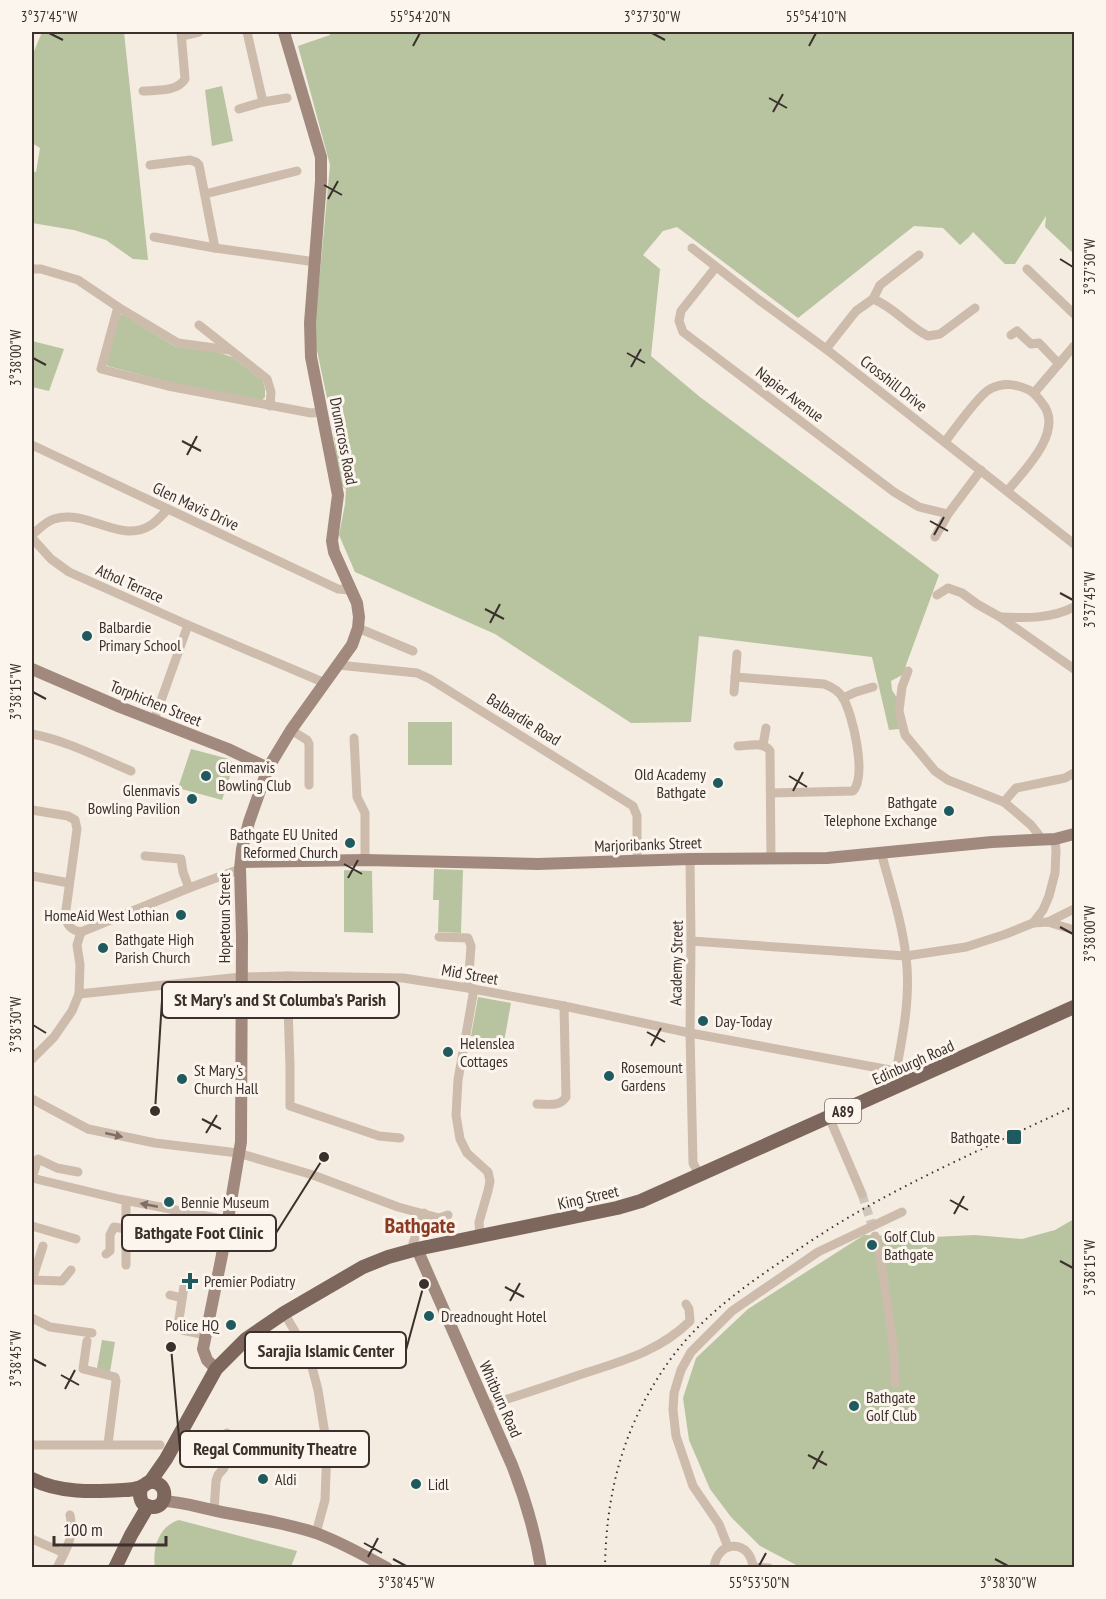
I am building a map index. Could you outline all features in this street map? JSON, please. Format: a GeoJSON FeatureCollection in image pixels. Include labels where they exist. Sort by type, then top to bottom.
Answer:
{"type":"FeatureCollection","features":[{"type":"Feature","properties":{"kind":"main road","name":"Drumcross Road"},"geometry":{"type":"LineString","coordinates":[[284,32],[321,157],[322,178],[310,336],[311,357],[338,495],[332,541],[334,552],[357,603],[358,628]]}},
{"type":"Feature","properties":{"kind":"main road"},"geometry":{"type":"LineString","coordinates":[[241,866],[242,849],[249,822],[268,768],[291,730],[352,645],[358,628]]}},
{"type":"Feature","properties":{"kind":"main road","name":"Torphichen Street"},"geometry":{"type":"LineString","coordinates":[[32,669],[228,749],[268,768]]}},
{"type":"Feature","properties":{"kind":"main road","name":"Marjoribanks Street"},"geometry":{"type":"LineString","coordinates":[[241,866],[365,860],[538,864],[690,859],[827,858],[1055,839],[1074,834]]}},
{"type":"Feature","properties":{"kind":"main road","name":"Hopetoun Street"},"geometry":{"type":"LineString","coordinates":[[216,1369],[207,1360],[203,1349],[241,1134],[241,866]]}},
{"type":"Feature","properties":{"kind":"main road","name":"Edinburgh Road"},"geometry":{"type":"LineString","coordinates":[[699,1174],[829,1118],[899,1078],[1074,1008]]}},
{"type":"Feature","properties":{"kind":"main road","name":"King Street"},"geometry":{"type":"LineString","coordinates":[[480,1237],[617,1208],[650,1197],[699,1174]]}},
{"type":"Feature","properties":{"kind":"main road","name":"A89"},"geometry":{"type":"LineString","coordinates":[[115,1568],[139,1521],[166,1459],[208,1381],[216,1369],[246,1339],[284,1313],[363,1267],[417,1249],[480,1237]]}},
{"type":"Feature","properties":{"kind":"main road","name":"Whitburn Road"},"geometry":{"type":"LineString","coordinates":[[417,1249],[520,1485],[542,1568]]}},
{"type":"Feature","properties":{"kind":"main road"},"geometry":{"type":"LineString","coordinates":[[32,1479],[58,1489],[151,1494],[214,1511],[316,1533],[387,1568]]}},
{"type":"Feature","properties":{"kind":"street"},"geometry":{"type":"LineString","coordinates":[[143,91],[174,88],[182,84],[185,79],[182,34],[199,32]]}},
{"type":"Feature","properties":{"kind":"street"},"geometry":{"type":"LineString","coordinates":[[247,32],[263,102]]}},
{"type":"Feature","properties":{"kind":"street"},"geometry":{"type":"LineString","coordinates":[[238,109],[287,98]]}},
{"type":"Feature","properties":{"kind":"street"},"geometry":{"type":"LineString","coordinates":[[150,165],[190,160],[199,165],[215,249]]}},
{"type":"Feature","properties":{"kind":"street"},"geometry":{"type":"LineString","coordinates":[[205,194],[297,171]]}},
{"type":"Feature","properties":{"kind":"street"},"geometry":{"type":"LineString","coordinates":[[154,237],[215,249],[316,262]]}},
{"type":"Feature","properties":{"kind":"street","name":"Crosshill Drive"},"geometry":{"type":"LineString","coordinates":[[692,248],[1008,490],[1074,544]]}},
{"type":"Feature","properties":{"kind":"street"},"geometry":{"type":"LineString","coordinates":[[826,349],[856,311],[873,299],[880,285],[919,255]]}},
{"type":"Feature","properties":{"kind":"street","name":"Napier Avenue"},"geometry":{"type":"LineString","coordinates":[[716,267],[681,311],[678,321],[683,332],[894,492],[919,507],[948,514]]}},
{"type":"Feature","properties":{"kind":"street"},"geometry":{"type":"LineString","coordinates":[[1027,268],[1074,314]]}},
{"type":"Feature","properties":{"kind":"street"},"geometry":{"type":"LineString","coordinates":[[32,269],[41,269],[78,280],[178,343],[229,350]]}},
{"type":"Feature","properties":{"kind":"street"},"geometry":{"type":"LineString","coordinates":[[873,299],[928,336],[940,334],[975,308]]}},
{"type":"Feature","properties":{"kind":"street"},"geometry":{"type":"LineString","coordinates":[[118,307],[100,369],[168,386],[270,406],[310,413],[322,412]]}},
{"type":"Feature","properties":{"kind":"street"},"geometry":{"type":"LineString","coordinates":[[199,325],[267,380],[271,392],[270,406]]}},
{"type":"Feature","properties":{"kind":"street"},"geometry":{"type":"LineString","coordinates":[[1011,335],[1017,331],[1032,344],[1038,344],[1059,364]]}},
{"type":"Feature","properties":{"kind":"street"},"geometry":{"type":"LineString","coordinates":[[1034,393],[1074,346]]}},
{"type":"Feature","properties":{"kind":"street"},"geometry":{"type":"LineString","coordinates":[[945,442],[987,390],[1001,384],[1017,385],[1034,393],[1047,409],[1049,424],[1042,446],[1032,462],[1008,490]]}},
{"type":"Feature","properties":{"kind":"street","name":"Glen Mavis Drive"},"geometry":{"type":"LineString","coordinates":[[32,445],[338,589],[350,590]]}},
{"type":"Feature","properties":{"kind":"street"},"geometry":{"type":"LineString","coordinates":[[935,537],[948,514],[981,470]]}},
{"type":"Feature","properties":{"kind":"street"},"geometry":{"type":"LineString","coordinates":[[32,537],[45,524],[56,518],[89,520],[119,530],[136,531],[152,525],[168,509]]}},
{"type":"Feature","properties":{"kind":"street","name":"Athol Terrace"},"geometry":{"type":"LineString","coordinates":[[32,537],[51,559],[69,572],[325,683]]}},
{"type":"Feature","properties":{"kind":"street"},"geometry":{"type":"LineString","coordinates":[[937,595],[948,588],[962,593],[1074,669]]}},
{"type":"Feature","properties":{"kind":"street"},"geometry":{"type":"LineString","coordinates":[[1000,617],[1035,618],[1074,608]]}},
{"type":"Feature","properties":{"kind":"street"},"geometry":{"type":"LineString","coordinates":[[154,720],[188,625]]}},
{"type":"Feature","properties":{"kind":"street"},"geometry":{"type":"LineString","coordinates":[[358,628],[413,651]]}},
{"type":"Feature","properties":{"kind":"street"},"geometry":{"type":"LineString","coordinates":[[734,692],[737,654]]}},
{"type":"Feature","properties":{"kind":"street","name":"Balbardie Road"},"geometry":{"type":"LineString","coordinates":[[338,665],[417,673],[430,679],[633,806],[637,816],[637,861]]}},
{"type":"Feature","properties":{"kind":"street"},"geometry":{"type":"LineString","coordinates":[[908,671],[902,687],[899,711],[904,735],[935,771],[948,780],[1004,802],[1031,825],[1042,839]]}},
{"type":"Feature","properties":{"kind":"street"},"geometry":{"type":"LineString","coordinates":[[735,677],[824,684],[831,687],[843,698],[858,745],[858,783],[853,791],[771,793]]}},
{"type":"Feature","properties":{"kind":"street"},"geometry":{"type":"LineString","coordinates":[[843,698],[873,687]]}},
{"type":"Feature","properties":{"kind":"street"},"geometry":{"type":"LineString","coordinates":[[763,745],[766,728]]}},
{"type":"Feature","properties":{"kind":"street"},"geometry":{"type":"LineString","coordinates":[[291,730],[309,744],[309,785]]}},
{"type":"Feature","properties":{"kind":"street"},"geometry":{"type":"LineString","coordinates":[[32,734],[131,771]]}},
{"type":"Feature","properties":{"kind":"street"},"geometry":{"type":"LineString","coordinates":[[354,738],[357,797],[365,813],[365,860]]}},
{"type":"Feature","properties":{"kind":"street"},"geometry":{"type":"LineString","coordinates":[[738,746],[763,745],[770,751],[771,859]]}},
{"type":"Feature","properties":{"kind":"street"},"geometry":{"type":"LineString","coordinates":[[1004,802],[1016,788],[1065,778],[1074,772]]}},
{"type":"Feature","properties":{"kind":"street"},"geometry":{"type":"LineString","coordinates":[[32,810],[68,816],[75,820],[77,829],[65,917],[67,925],[73,930],[81,932],[241,866]]}},
{"type":"Feature","properties":{"kind":"street"},"geometry":{"type":"LineString","coordinates":[[1033,923],[1043,910],[1049,896],[1055,873],[1055,839]]}},
{"type":"Feature","properties":{"kind":"street"},"geometry":{"type":"LineString","coordinates":[[880,852],[898,915],[906,956],[907,1006],[899,1078]]}},
{"type":"Feature","properties":{"kind":"street"},"geometry":{"type":"LineString","coordinates":[[145,856],[181,858],[189,888]]}},
{"type":"Feature","properties":{"kind":"street","name":"Academy Street"},"geometry":{"type":"LineString","coordinates":[[690,859],[693,1163],[699,1174]]}},
{"type":"Feature","properties":{"kind":"street"},"geometry":{"type":"LineString","coordinates":[[32,876],[69,883]]}},
{"type":"Feature","properties":{"kind":"street"},"geometry":{"type":"LineString","coordinates":[[1048,922],[1074,909]]}},
{"type":"Feature","properties":{"kind":"street"},"geometry":{"type":"LineString","coordinates":[[691,941],[906,956],[966,947],[1033,923],[1048,922],[1074,930]]}},
{"type":"Feature","properties":{"kind":"street"},"geometry":{"type":"LineString","coordinates":[[32,1059],[54,1037],[72,1011],[79,994],[80,965],[77,945],[81,932]]}},
{"type":"Feature","properties":{"kind":"street"},"geometry":{"type":"LineString","coordinates":[[439,937],[468,939],[471,946],[471,988],[458,1080],[456,1115],[460,1139],[467,1153],[488,1172],[490,1181],[479,1222],[480,1237]]}},
{"type":"Feature","properties":{"kind":"street"},"geometry":{"type":"LineString","coordinates":[[287,976],[290,1106],[379,1136],[400,1138]]}},
{"type":"Feature","properties":{"kind":"street","name":"Mid Street"},"geometry":{"type":"LineString","coordinates":[[79,994],[241,977],[403,978],[564,1006],[899,1078]]}},
{"type":"Feature","properties":{"kind":"street"},"geometry":{"type":"LineString","coordinates":[[541,1102],[559,1104],[566,1097],[564,1006]]}},
{"type":"Feature","properties":{"kind":"street"},"geometry":{"type":"LineString","coordinates":[[32,1099],[88,1129],[155,1143],[238,1153],[313,1175],[398,1207],[439,1218],[448,1215]]}},
{"type":"Feature","properties":{"kind":"street"},"geometry":{"type":"LineString","coordinates":[[829,1118],[862,1194]]}},
{"type":"Feature","properties":{"kind":"street"},"geometry":{"type":"LineString","coordinates":[[78,1172],[57,1168],[38,1160],[32,1178],[126,1201],[227,1220]]}},
{"type":"Feature","properties":{"kind":"street"},"geometry":{"type":"LineString","coordinates":[[126,1201],[126,1265]]}},
{"type":"Feature","properties":{"kind":"street"},"geometry":{"type":"LineString","coordinates":[[728,1547],[719,1524],[693,1486],[676,1436],[674,1393],[681,1370],[696,1346],[732,1311],[818,1252],[902,1212]]}},
{"type":"Feature","properties":{"kind":"street"},"geometry":{"type":"LineString","coordinates":[[417,1249],[413,1243],[424,1213]]}},
{"type":"Feature","properties":{"kind":"street"},"geometry":{"type":"LineString","coordinates":[[32,1226],[76,1239]]}},
{"type":"Feature","properties":{"kind":"street"},"geometry":{"type":"LineString","coordinates":[[106,1254],[110,1251],[110,1235],[114,1227],[126,1229]]}},
{"type":"Feature","properties":{"kind":"street"},"geometry":{"type":"LineString","coordinates":[[875,1236],[890,1321],[895,1361],[895,1384]]}},
{"type":"Feature","properties":{"kind":"street"},"geometry":{"type":"LineString","coordinates":[[44,1246],[32,1280],[62,1281],[71,1270]]}},
{"type":"Feature","properties":{"kind":"street"},"geometry":{"type":"LineString","coordinates":[[184,1286],[178,1326],[183,1330],[206,1335]]}},
{"type":"Feature","properties":{"kind":"street"},"geometry":{"type":"LineString","coordinates":[[170,1295],[182,1298]]}},
{"type":"Feature","properties":{"kind":"street"},"geometry":{"type":"LineString","coordinates":[[486,1406],[641,1354],[664,1343],[690,1322],[689,1309],[686,1304]]}},
{"type":"Feature","properties":{"kind":"street"},"geometry":{"type":"LineString","coordinates":[[284,1313],[312,1367],[327,1448],[325,1500],[316,1533]]}},
{"type":"Feature","properties":{"kind":"street"},"geometry":{"type":"LineString","coordinates":[[32,1318],[50,1327],[89,1337],[83,1369],[115,1377],[108,1444]]}},
{"type":"Feature","properties":{"kind":"street"},"geometry":{"type":"LineString","coordinates":[[214,1511],[216,1481],[224,1468],[227,1433]]}},
{"type":"Feature","properties":{"kind":"street"},"geometry":{"type":"LineString","coordinates":[[32,1445],[160,1445]]}},
{"type":"Feature","properties":{"kind":"street"},"geometry":{"type":"LineString","coordinates":[[57,1568],[70,1542],[73,1527],[70,1515]]}},
{"type":"Feature","properties":{"kind":"street"},"geometry":{"type":"LineString","coordinates":[[32,1539],[64,1553]]}},
{"type":"Feature","properties":{"kind":"street"},"geometry":{"type":"LineString","coordinates":[[714,1568],[718,1553],[728,1547],[740,1547],[746,1550],[753,1567],[769,1568]]}},
{"type":"Feature","properties":{"kind":"green space"},"geometry":{"type":"Polygon","coordinates":[[[42,32],[124,32],[148,260],[133,259],[106,240],[74,230],[32,223],[32,171],[36,172],[40,148],[32,143],[32,56],[42,32]]]}},
{"type":"Feature","properties":{"kind":"green space"},"geometry":{"type":"Polygon","coordinates":[[[329,32],[1074,32],[1074,254],[1045,227],[1046,216],[1015,264],[1005,264],[973,232],[960,245],[943,228],[914,226],[798,318],[677,227],[663,231],[643,255],[660,269],[651,356],[700,397],[939,575],[904,674],[891,681],[892,690],[897,698],[896,712],[899,729],[889,730],[872,657],[699,636],[691,722],[631,723],[495,634],[355,572],[339,535],[346,489],[339,484],[332,422],[314,336],[330,165],[298,46],[330,35],[329,32]]]}},
{"type":"Feature","properties":{"kind":"green space"},"geometry":{"type":"Polygon","coordinates":[[[222,86],[233,141],[212,146],[205,90],[222,86]]]}},
{"type":"Feature","properties":{"kind":"green space"},"geometry":{"type":"Polygon","coordinates":[[[122,314],[176,347],[217,352],[232,357],[263,381],[265,397],[262,400],[191,388],[108,366],[106,363],[119,316],[122,314]]]}},
{"type":"Feature","properties":{"kind":"green space"},"geometry":{"type":"Polygon","coordinates":[[[32,341],[64,349],[49,391],[32,387],[32,341]]]}},
{"type":"Feature","properties":{"kind":"green space"},"geometry":{"type":"Polygon","coordinates":[[[408,722],[452,722],[452,765],[408,765],[408,722]]]}},
{"type":"Feature","properties":{"kind":"green space","name":"Glenmavis Bowling Club"},"geometry":{"type":"Polygon","coordinates":[[[191,749],[229,759],[234,764],[222,800],[178,788],[191,749]]]}},
{"type":"Feature","properties":{"kind":"green space"},"geometry":{"type":"Polygon","coordinates":[[[434,869],[463,870],[461,933],[438,932],[439,900],[433,900],[434,869]]]}},
{"type":"Feature","properties":{"kind":"green space"},"geometry":{"type":"Polygon","coordinates":[[[344,870],[372,871],[373,933],[344,932],[344,870]]]}},
{"type":"Feature","properties":{"kind":"green space"},"geometry":{"type":"Polygon","coordinates":[[[478,997],[511,1003],[504,1042],[471,1036],[478,997]]]}},
{"type":"Feature","properties":{"kind":"green space"},"geometry":{"type":"Polygon","coordinates":[[[1074,1219],[1074,1567],[800,1567],[760,1546],[731,1517],[710,1489],[689,1440],[683,1398],[696,1358],[748,1309],[864,1235],[932,1237],[975,1235],[1022,1239],[1055,1230],[1074,1219]]]}},
{"type":"Feature","properties":{"kind":"green space"},"geometry":{"type":"Polygon","coordinates":[[[102,1340],[115,1342],[110,1372],[97,1368],[102,1340]]]}},
{"type":"Feature","properties":{"kind":"green space"},"geometry":{"type":"Polygon","coordinates":[[[179,1520],[297,1551],[291,1567],[155,1567],[158,1539],[166,1527],[179,1520]]]}},
{"type":"Feature","properties":{"kind":"tunnel"},"geometry":{"type":"LineString","coordinates":[[862,1194],[874,1232]]}},
{"type":"Feature","properties":{"kind":"railway"},"geometry":{"type":"LineString","coordinates":[[605,1568],[613,1489],[627,1440],[637,1416],[663,1370],[702,1323],[749,1284],[807,1243],[851,1216],[933,1172],[1074,1106]]}},
{"type":"Feature","properties":{"kind":"place","name":"Balbardie Primary School"},"geometry":{"type":"Point","coordinates":[87,636]}},
{"type":"Feature","properties":{"kind":"place","name":"Glenmavis Bowling Club"},"geometry":{"type":"Point","coordinates":[206,776]}},
{"type":"Feature","properties":{"kind":"place","name":"Old Academy Bathgate"},"geometry":{"type":"Point","coordinates":[718,783]}},
{"type":"Feature","properties":{"kind":"place","name":"Glenmavis Bowling Pavilion"},"geometry":{"type":"Point","coordinates":[192,799]}},
{"type":"Feature","properties":{"kind":"place","name":"Bathgate Telephone Exchange"},"geometry":{"type":"Point","coordinates":[949,811]}},
{"type":"Feature","properties":{"kind":"place","name":"Bathgate EU United Reformed Church"},"geometry":{"type":"Point","coordinates":[350,843]}},
{"type":"Feature","properties":{"kind":"place","name":"HomeAid West Lothian"},"geometry":{"type":"Point","coordinates":[181,915]}},
{"type":"Feature","properties":{"kind":"place","name":"Bathgate High Parish Church"},"geometry":{"type":"Point","coordinates":[103,948]}},
{"type":"Feature","properties":{"kind":"place","name":"Day-Today"},"geometry":{"type":"Point","coordinates":[703,1021]}},
{"type":"Feature","properties":{"kind":"place","name":"Helenslea Cottages"},"geometry":{"type":"Point","coordinates":[448,1052]}},
{"type":"Feature","properties":{"kind":"place","name":"Rosemount Gardens"},"geometry":{"type":"Point","coordinates":[609,1076]}},
{"type":"Feature","properties":{"kind":"place","name":"St Mary's Church Hall"},"geometry":{"type":"Point","coordinates":[182,1079]}},
{"type":"Feature","properties":{"kind":"place","name":"St Mary's and St Columba's Parish"},"geometry":{"type":"Point","coordinates":[155,1111]}},
{"type":"Feature","properties":{"kind":"place","name":"Bathgate"},"geometry":{"type":"Point","coordinates":[1014,1137]}},
{"type":"Feature","properties":{"kind":"place","name":"Bathgate Foot Clinic"},"geometry":{"type":"Point","coordinates":[324,1157]}},
{"type":"Feature","properties":{"kind":"place","name":"Bennie Museum"},"geometry":{"type":"Point","coordinates":[169,1202]}},
{"type":"Feature","properties":{"kind":"place","name":"Golf Club Bathgate"},"geometry":{"type":"Point","coordinates":[872,1245]}},
{"type":"Feature","properties":{"kind":"place","name":"Premier Podiatry"},"geometry":{"type":"Point","coordinates":[190,1281]}},
{"type":"Feature","properties":{"kind":"place","name":"Sarajia Islamic Center"},"geometry":{"type":"Point","coordinates":[424,1284]}},
{"type":"Feature","properties":{"kind":"place","name":"Dreadnought Hotel"},"geometry":{"type":"Point","coordinates":[429,1316]}},
{"type":"Feature","properties":{"kind":"place","name":"Police HQ"},"geometry":{"type":"Point","coordinates":[231,1325]}},
{"type":"Feature","properties":{"kind":"place","name":"Regal Community Theatre"},"geometry":{"type":"Point","coordinates":[171,1347]}},
{"type":"Feature","properties":{"kind":"place","name":"Bathgate Golf Club"},"geometry":{"type":"Point","coordinates":[854,1406]}},
{"type":"Feature","properties":{"kind":"place","name":"Aldi"},"geometry":{"type":"Point","coordinates":[263,1479]}},
{"type":"Feature","properties":{"kind":"place","name":"Lidl"},"geometry":{"type":"Point","coordinates":[416,1484]}},
{"type":"Feature","properties":{"kind":"district","name":"Bathgate"},"geometry":{"type":"Point","coordinates":[420,1225]}}]}
